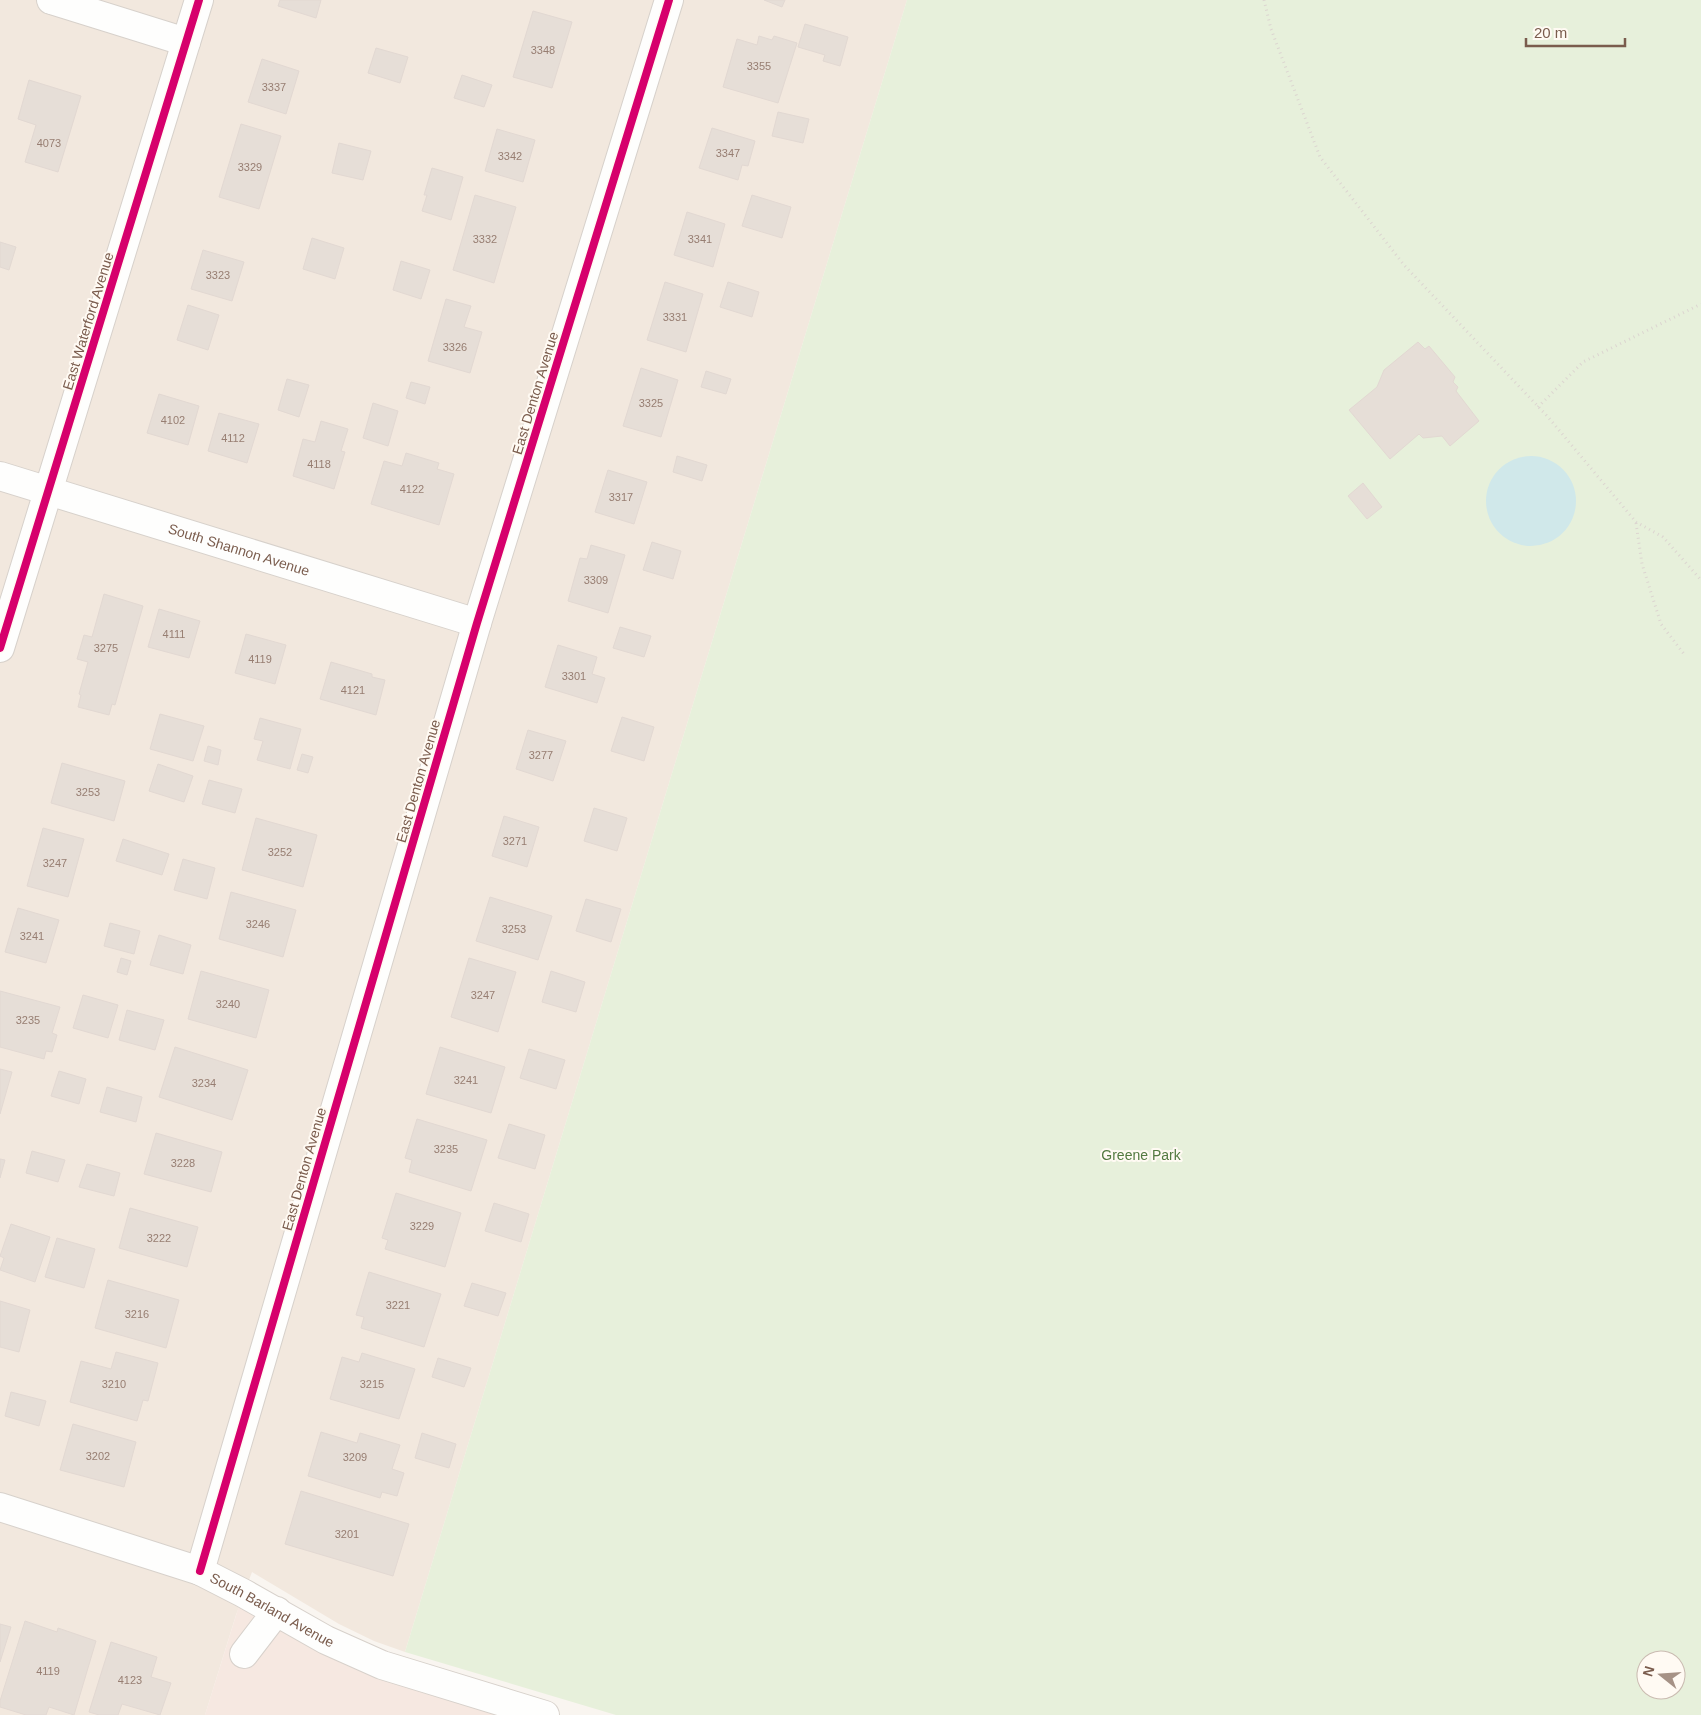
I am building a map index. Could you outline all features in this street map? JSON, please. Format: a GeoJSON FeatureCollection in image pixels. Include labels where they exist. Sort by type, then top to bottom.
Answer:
{"type":"FeatureCollection","features":[{"type":"Feature","properties":{"kind":"street"},"geometry":{"type":"LineString","coordinates":[[51,0],[186,42]]}},
{"type":"Feature","properties":{"kind":"street","name":"East Waterford Avenue"},"geometry":{"type":"LineString","coordinates":[[0,648],[198,0]]}},
{"type":"Feature","properties":{"kind":"street","name":"East Denton Avenue"},"geometry":{"type":"LineString","coordinates":[[200,1571],[477,623],[669,0]]}},
{"type":"Feature","properties":{"kind":"street","name":"South Shannon Avenue"},"geometry":{"type":"LineString","coordinates":[[0,476],[477,623]]}},
{"type":"Feature","properties":{"kind":"street","name":"South Barland Avenue"},"geometry":{"type":"LineString","coordinates":[[0,1507],[200,1571],[326,1640],[382,1665],[545,1715]]}},
{"type":"Feature","properties":{"kind":"street"},"geometry":{"type":"LineString","coordinates":[[244,1654],[276,1612]]}},
{"type":"Feature","properties":{"kind":"path"},"geometry":{"type":"LineString","coordinates":[[1264,0],[1271,29],[1320,157],[1404,265],[1538,407],[1636,522],[1663,537],[1701,580]]}},
{"type":"Feature","properties":{"kind":"path"},"geometry":{"type":"LineString","coordinates":[[1538,407],[1583,362],[1701,304]]}},
{"type":"Feature","properties":{"kind":"path"},"geometry":{"type":"LineString","coordinates":[[1636,522],[1642,564],[1661,624],[1684,654]]}},
{"type":"Feature","properties":{"kind":"shaded area"},"geometry":{"type":"Polygon","coordinates":[[[0,0],[907,0],[405,1652],[374,1641],[339,1624],[252,1572],[236,1615],[205,1715],[0,1715],[0,0]]]}},
{"type":"Feature","properties":{"kind":"shaded area"},"geometry":{"type":"Polygon","coordinates":[[[243,1593],[326,1640],[545,1715],[205,1715],[243,1593]]]}},
{"type":"Feature","properties":{"kind":"green space","name":"Greene Park"},"geometry":{"type":"Polygon","coordinates":[[[907,0],[1701,0],[1701,1715],[616,1715],[405,1652],[907,0]]]}},
{"type":"Feature","properties":{"kind":"water"},"geometry":{"type":"Polygon","coordinates":[[[1531,456],[1548,459],[1563,469],[1573,484],[1576,501],[1573,518],[1563,533],[1548,543],[1531,546],[1514,543],[1499,533],[1489,518],[1486,501],[1489,484],[1499,469],[1514,459],[1531,456]]]}},
{"type":"Feature","properties":{"kind":"building"},"geometry":{"type":"Polygon","coordinates":[[[280,0],[321,0],[316,18],[278,6],[280,0]]]}},
{"type":"Feature","properties":{"kind":"building"},"geometry":{"type":"Polygon","coordinates":[[[764,0],[785,0],[782,7],[764,0]]]}},
{"type":"Feature","properties":{"kind":"building"},"geometry":{"type":"Polygon","coordinates":[[[533,11],[572,22],[552,88],[513,77],[533,11]]]}},
{"type":"Feature","properties":{"kind":"building"},"geometry":{"type":"Polygon","coordinates":[[[805,24],[848,37],[840,66],[823,61],[825,55],[798,47],[805,24]]]}},
{"type":"Feature","properties":{"kind":"building"},"geometry":{"type":"Polygon","coordinates":[[[759,36],[772,40],[774,36],[797,43],[778,103],[723,87],[737,39],[757,45],[759,36]]]}},
{"type":"Feature","properties":{"kind":"building"},"geometry":{"type":"Polygon","coordinates":[[[376,48],[408,57],[400,83],[368,73],[376,48]]]}},
{"type":"Feature","properties":{"kind":"building"},"geometry":{"type":"Polygon","coordinates":[[[262,59],[299,71],[286,114],[248,102],[262,59]]]}},
{"type":"Feature","properties":{"kind":"building"},"geometry":{"type":"Polygon","coordinates":[[[462,75],[492,85],[484,107],[454,98],[462,75]]]}},
{"type":"Feature","properties":{"kind":"building"},"geometry":{"type":"Polygon","coordinates":[[[29,80],[81,96],[58,172],[25,162],[36,125],[18,119],[29,80]]]}},
{"type":"Feature","properties":{"kind":"building"},"geometry":{"type":"Polygon","coordinates":[[[778,112],[809,119],[803,143],[772,136],[778,112]]]}},
{"type":"Feature","properties":{"kind":"building"},"geometry":{"type":"Polygon","coordinates":[[[241,124],[281,136],[259,209],[219,197],[241,124]]]}},
{"type":"Feature","properties":{"kind":"building"},"geometry":{"type":"Polygon","coordinates":[[[712,128],[755,141],[748,166],[742,165],[738,180],[699,168],[712,128]]]}},
{"type":"Feature","properties":{"kind":"building"},"geometry":{"type":"Polygon","coordinates":[[[497,129],[535,140],[523,182],[485,171],[497,129]]]}},
{"type":"Feature","properties":{"kind":"building"},"geometry":{"type":"Polygon","coordinates":[[[339,143],[371,151],[363,180],[332,173],[339,143]]]}},
{"type":"Feature","properties":{"kind":"building"},"geometry":{"type":"Polygon","coordinates":[[[432,168],[463,177],[451,220],[422,211],[427,195],[424,195],[432,168]]]}},
{"type":"Feature","properties":{"kind":"building"},"geometry":{"type":"Polygon","coordinates":[[[475,195],[516,207],[494,283],[453,270],[475,195]]]}},
{"type":"Feature","properties":{"kind":"building"},"geometry":{"type":"Polygon","coordinates":[[[752,195],[791,207],[782,238],[742,226],[752,195]]]}},
{"type":"Feature","properties":{"kind":"building"},"geometry":{"type":"Polygon","coordinates":[[[687,212],[725,224],[713,267],[674,255],[687,212]]]}},
{"type":"Feature","properties":{"kind":"building"},"geometry":{"type":"Polygon","coordinates":[[[312,238],[344,248],[335,279],[303,269],[312,238]]]}},
{"type":"Feature","properties":{"kind":"building"},"geometry":{"type":"Polygon","coordinates":[[[0,242],[16,247],[9,270],[0,267],[0,242]]]}},
{"type":"Feature","properties":{"kind":"building"},"geometry":{"type":"Polygon","coordinates":[[[203,250],[244,262],[232,301],[191,289],[203,250]]]}},
{"type":"Feature","properties":{"kind":"building"},"geometry":{"type":"Polygon","coordinates":[[[401,261],[430,270],[421,299],[393,290],[401,261]]]}},
{"type":"Feature","properties":{"kind":"building"},"geometry":{"type":"Polygon","coordinates":[[[665,282],[703,294],[686,352],[647,340],[665,282]]]}},
{"type":"Feature","properties":{"kind":"building"},"geometry":{"type":"Polygon","coordinates":[[[728,282],[759,292],[752,317],[720,307],[728,282]]]}},
{"type":"Feature","properties":{"kind":"building"},"geometry":{"type":"Polygon","coordinates":[[[446,299],[471,306],[464,327],[482,332],[470,373],[428,361],[446,299]]]}},
{"type":"Feature","properties":{"kind":"building"},"geometry":{"type":"Polygon","coordinates":[[[188,305],[219,315],[208,350],[177,340],[188,305]]]}},
{"type":"Feature","properties":{"kind":"building"},"geometry":{"type":"Polygon","coordinates":[[[1418,342],[1425,349],[1429,346],[1455,377],[1453,382],[1458,387],[1456,391],[1479,421],[1450,446],[1442,436],[1423,438],[1419,434],[1390,459],[1349,410],[1377,387],[1384,370],[1418,342]]]}},
{"type":"Feature","properties":{"kind":"building"},"geometry":{"type":"Polygon","coordinates":[[[641,368],[678,380],[661,437],[623,426],[641,368]]]}},
{"type":"Feature","properties":{"kind":"building"},"geometry":{"type":"Polygon","coordinates":[[[706,371],[731,379],[726,394],[701,387],[706,371]]]}},
{"type":"Feature","properties":{"kind":"building"},"geometry":{"type":"Polygon","coordinates":[[[287,379],[309,385],[299,417],[278,410],[287,379]]]}},
{"type":"Feature","properties":{"kind":"building"},"geometry":{"type":"Polygon","coordinates":[[[411,382],[430,387],[425,404],[406,398],[411,382]]]}},
{"type":"Feature","properties":{"kind":"building"},"geometry":{"type":"Polygon","coordinates":[[[159,394],[199,406],[188,445],[147,433],[159,394]]]}},
{"type":"Feature","properties":{"kind":"building"},"geometry":{"type":"Polygon","coordinates":[[[373,403],[398,411],[388,446],[363,438],[373,403]]]}},
{"type":"Feature","properties":{"kind":"building"},"geometry":{"type":"Polygon","coordinates":[[[219,413],[259,424],[247,463],[208,451],[219,413]]]}},
{"type":"Feature","properties":{"kind":"building"},"geometry":{"type":"Polygon","coordinates":[[[321,421],[348,429],[341,451],[345,452],[334,489],[293,476],[303,439],[315,442],[321,421]]]}},
{"type":"Feature","properties":{"kind":"building"},"geometry":{"type":"Polygon","coordinates":[[[406,453],[439,463],[437,469],[454,474],[439,525],[371,504],[384,461],[402,466],[406,453]]]}},
{"type":"Feature","properties":{"kind":"building"},"geometry":{"type":"Polygon","coordinates":[[[677,456],[707,465],[702,481],[673,472],[677,456]]]}},
{"type":"Feature","properties":{"kind":"building"},"geometry":{"type":"Polygon","coordinates":[[[608,470],[647,482],[634,524],[595,512],[608,470]]]}},
{"type":"Feature","properties":{"kind":"building"},"geometry":{"type":"Polygon","coordinates":[[[1363,483],[1382,507],[1367,519],[1348,496],[1363,483]]]}},
{"type":"Feature","properties":{"kind":"building"},"geometry":{"type":"Polygon","coordinates":[[[652,542],[681,551],[673,579],[643,570],[652,542]]]}},
{"type":"Feature","properties":{"kind":"building"},"geometry":{"type":"Polygon","coordinates":[[[591,545],[625,555],[608,613],[568,601],[580,558],[587,559],[591,545]]]}},
{"type":"Feature","properties":{"kind":"building"},"geometry":{"type":"Polygon","coordinates":[[[104,594],[143,606],[115,705],[112,704],[109,715],[78,707],[81,695],[79,694],[88,662],[77,659],[84,635],[92,637],[104,594]]]}},
{"type":"Feature","properties":{"kind":"building"},"geometry":{"type":"Polygon","coordinates":[[[159,609],[200,621],[189,658],[148,647],[159,609]]]}},
{"type":"Feature","properties":{"kind":"building"},"geometry":{"type":"Polygon","coordinates":[[[620,627],[651,636],[644,657],[613,648],[620,627]]]}},
{"type":"Feature","properties":{"kind":"building"},"geometry":{"type":"Polygon","coordinates":[[[246,634],[286,645],[275,684],[235,673],[246,634]]]}},
{"type":"Feature","properties":{"kind":"building"},"geometry":{"type":"Polygon","coordinates":[[[558,645],[597,657],[592,674],[605,678],[597,703],[545,687],[558,645]]]}},
{"type":"Feature","properties":{"kind":"building"},"geometry":{"type":"Polygon","coordinates":[[[331,662],[372,674],[372,677],[385,680],[376,715],[320,699],[331,662]]]}},
{"type":"Feature","properties":{"kind":"building"},"geometry":{"type":"Polygon","coordinates":[[[160,714],[204,726],[193,761],[150,749],[160,714]]]}},
{"type":"Feature","properties":{"kind":"building"},"geometry":{"type":"Polygon","coordinates":[[[622,717],[654,727],[644,761],[611,751],[622,717]]]}},
{"type":"Feature","properties":{"kind":"building"},"geometry":{"type":"Polygon","coordinates":[[[260,718],[301,729],[290,769],[257,760],[263,741],[254,739],[260,718]]]}},
{"type":"Feature","properties":{"kind":"building"},"geometry":{"type":"Polygon","coordinates":[[[528,730],[566,741],[553,781],[516,769],[528,730]]]}},
{"type":"Feature","properties":{"kind":"building"},"geometry":{"type":"Polygon","coordinates":[[[208,746],[221,750],[218,765],[204,761],[208,746]]]}},
{"type":"Feature","properties":{"kind":"building"},"geometry":{"type":"Polygon","coordinates":[[[302,754],[313,757],[308,773],[297,770],[302,754]]]}},
{"type":"Feature","properties":{"kind":"building"},"geometry":{"type":"Polygon","coordinates":[[[62,763],[125,781],[114,821],[51,803],[62,763]]]}},
{"type":"Feature","properties":{"kind":"building"},"geometry":{"type":"Polygon","coordinates":[[[158,764],[193,776],[184,802],[149,791],[158,764]]]}},
{"type":"Feature","properties":{"kind":"building"},"geometry":{"type":"Polygon","coordinates":[[[209,780],[242,789],[235,813],[202,804],[209,780]]]}},
{"type":"Feature","properties":{"kind":"building"},"geometry":{"type":"Polygon","coordinates":[[[594,808],[627,818],[617,851],[584,841],[594,808]]]}},
{"type":"Feature","properties":{"kind":"building"},"geometry":{"type":"Polygon","coordinates":[[[504,816],[539,827],[527,867],[492,856],[504,816]]]}},
{"type":"Feature","properties":{"kind":"building"},"geometry":{"type":"Polygon","coordinates":[[[256,818],[317,835],[303,887],[242,870],[256,818]]]}},
{"type":"Feature","properties":{"kind":"building"},"geometry":{"type":"Polygon","coordinates":[[[43,828],[84,839],[68,897],[27,886],[43,828]]]}},
{"type":"Feature","properties":{"kind":"building"},"geometry":{"type":"Polygon","coordinates":[[[123,839],[169,854],[162,875],[116,861],[123,839]]]}},
{"type":"Feature","properties":{"kind":"building"},"geometry":{"type":"Polygon","coordinates":[[[183,859],[215,868],[207,899],[174,890],[183,859]]]}},
{"type":"Feature","properties":{"kind":"building"},"geometry":{"type":"Polygon","coordinates":[[[231,892],[296,910],[283,957],[219,939],[231,892]]]}},
{"type":"Feature","properties":{"kind":"building"},"geometry":{"type":"Polygon","coordinates":[[[490,897],[552,916],[538,960],[476,941],[490,897]]]}},
{"type":"Feature","properties":{"kind":"building"},"geometry":{"type":"Polygon","coordinates":[[[586,899],[621,909],[611,942],[576,931],[586,899]]]}},
{"type":"Feature","properties":{"kind":"building"},"geometry":{"type":"Polygon","coordinates":[[[18,908],[59,920],[46,963],[5,952],[18,908]]]}},
{"type":"Feature","properties":{"kind":"building"},"geometry":{"type":"Polygon","coordinates":[[[110,923],[140,931],[134,954],[104,946],[110,923]]]}},
{"type":"Feature","properties":{"kind":"building"},"geometry":{"type":"Polygon","coordinates":[[[159,935],[191,945],[183,974],[150,965],[159,935]]]}},
{"type":"Feature","properties":{"kind":"building"},"geometry":{"type":"Polygon","coordinates":[[[121,958],[131,961],[127,975],[117,972],[121,958]]]}},
{"type":"Feature","properties":{"kind":"building"},"geometry":{"type":"Polygon","coordinates":[[[469,958],[516,972],[498,1032],[451,1017],[469,958]]]}},
{"type":"Feature","properties":{"kind":"building"},"geometry":{"type":"Polygon","coordinates":[[[201,971],[269,990],[256,1038],[188,1019],[201,971]]]}},
{"type":"Feature","properties":{"kind":"building"},"geometry":{"type":"Polygon","coordinates":[[[551,971],[585,982],[576,1012],[542,1002],[551,971]]]}},
{"type":"Feature","properties":{"kind":"building"},"geometry":{"type":"Polygon","coordinates":[[[0,991],[60,1007],[52,1033],[57,1035],[52,1052],[46,1051],[44,1059],[0,1047],[0,991]]]}},
{"type":"Feature","properties":{"kind":"building"},"geometry":{"type":"Polygon","coordinates":[[[83,995],[118,1005],[108,1038],[73,1028],[83,995]]]}},
{"type":"Feature","properties":{"kind":"building"},"geometry":{"type":"Polygon","coordinates":[[[127,1010],[164,1020],[155,1050],[119,1040],[127,1010]]]}},
{"type":"Feature","properties":{"kind":"building"},"geometry":{"type":"Polygon","coordinates":[[[175,1047],[248,1070],[232,1120],[159,1097],[175,1047]]]}},
{"type":"Feature","properties":{"kind":"building"},"geometry":{"type":"Polygon","coordinates":[[[440,1047],[505,1067],[491,1113],[426,1094],[440,1047]]]}},
{"type":"Feature","properties":{"kind":"building"},"geometry":{"type":"Polygon","coordinates":[[[529,1049],[565,1060],[556,1089],[520,1078],[529,1049]]]}},
{"type":"Feature","properties":{"kind":"building"},"geometry":{"type":"Polygon","coordinates":[[[0,1069],[12,1072],[0,1114],[0,1069]]]}},
{"type":"Feature","properties":{"kind":"building"},"geometry":{"type":"Polygon","coordinates":[[[59,1071],[86,1079],[79,1104],[51,1096],[59,1071]]]}},
{"type":"Feature","properties":{"kind":"building"},"geometry":{"type":"Polygon","coordinates":[[[107,1087],[142,1097],[136,1122],[100,1112],[107,1087]]]}},
{"type":"Feature","properties":{"kind":"building"},"geometry":{"type":"Polygon","coordinates":[[[417,1119],[487,1140],[471,1191],[409,1172],[412,1160],[405,1158],[417,1119]]]}},
{"type":"Feature","properties":{"kind":"building"},"geometry":{"type":"Polygon","coordinates":[[[509,1124],[545,1135],[535,1169],[498,1158],[509,1124]]]}},
{"type":"Feature","properties":{"kind":"building"},"geometry":{"type":"Polygon","coordinates":[[[156,1133],[222,1152],[211,1192],[144,1174],[156,1133]]]}},
{"type":"Feature","properties":{"kind":"building"},"geometry":{"type":"Polygon","coordinates":[[[32,1151],[65,1160],[58,1182],[26,1173],[32,1151]]]}},
{"type":"Feature","properties":{"kind":"building"},"geometry":{"type":"Polygon","coordinates":[[[0,1159],[5,1160],[0,1178],[0,1159]]]}},
{"type":"Feature","properties":{"kind":"building"},"geometry":{"type":"Polygon","coordinates":[[[87,1164],[120,1173],[114,1196],[79,1187],[87,1164]]]}},
{"type":"Feature","properties":{"kind":"building"},"geometry":{"type":"Polygon","coordinates":[[[396,1193],[461,1213],[445,1267],[385,1249],[388,1240],[382,1238],[396,1193]]]}},
{"type":"Feature","properties":{"kind":"building"},"geometry":{"type":"Polygon","coordinates":[[[494,1203],[529,1214],[521,1242],[485,1231],[494,1203]]]}},
{"type":"Feature","properties":{"kind":"building"},"geometry":{"type":"Polygon","coordinates":[[[130,1208],[198,1227],[187,1267],[119,1248],[130,1208]]]}},
{"type":"Feature","properties":{"kind":"building"},"geometry":{"type":"Polygon","coordinates":[[[11,1224],[50,1237],[35,1282],[0,1270],[4,1258],[0,1256],[11,1224]]]}},
{"type":"Feature","properties":{"kind":"building"},"geometry":{"type":"Polygon","coordinates":[[[57,1238],[95,1249],[84,1288],[45,1277],[57,1238]]]}},
{"type":"Feature","properties":{"kind":"building"},"geometry":{"type":"Polygon","coordinates":[[[369,1272],[441,1294],[424,1347],[361,1328],[364,1317],[356,1315],[369,1272]]]}},
{"type":"Feature","properties":{"kind":"building"},"geometry":{"type":"Polygon","coordinates":[[[108,1280],[179,1300],[166,1348],[95,1328],[108,1280]]]}},
{"type":"Feature","properties":{"kind":"building"},"geometry":{"type":"Polygon","coordinates":[[[472,1283],[506,1293],[498,1316],[464,1306],[472,1283]]]}},
{"type":"Feature","properties":{"kind":"building"},"geometry":{"type":"Polygon","coordinates":[[[0,1301],[30,1310],[19,1352],[0,1347],[0,1301]]]}},
{"type":"Feature","properties":{"kind":"building"},"geometry":{"type":"Polygon","coordinates":[[[116,1352],[158,1363],[148,1401],[143,1400],[137,1421],[70,1402],[81,1361],[111,1369],[116,1352]]]}},
{"type":"Feature","properties":{"kind":"building"},"geometry":{"type":"Polygon","coordinates":[[[362,1353],[415,1369],[399,1419],[330,1399],[342,1357],[359,1362],[362,1353]]]}},
{"type":"Feature","properties":{"kind":"building"},"geometry":{"type":"Polygon","coordinates":[[[438,1358],[471,1368],[464,1387],[432,1377],[438,1358]]]}},
{"type":"Feature","properties":{"kind":"building"},"geometry":{"type":"Polygon","coordinates":[[[11,1392],[46,1401],[39,1426],[5,1416],[11,1392]]]}},
{"type":"Feature","properties":{"kind":"building"},"geometry":{"type":"Polygon","coordinates":[[[73,1424],[136,1442],[124,1487],[60,1470],[73,1424]]]}},
{"type":"Feature","properties":{"kind":"building"},"geometry":{"type":"Polygon","coordinates":[[[321,1432],[357,1443],[360,1433],[400,1445],[392,1469],[404,1473],[397,1496],[382,1492],[380,1498],[308,1476],[321,1432]]]}},
{"type":"Feature","properties":{"kind":"building"},"geometry":{"type":"Polygon","coordinates":[[[422,1433],[456,1444],[449,1468],[415,1458],[422,1433]]]}},
{"type":"Feature","properties":{"kind":"building"},"geometry":{"type":"Polygon","coordinates":[[[301,1491],[409,1524],[393,1576],[285,1544],[301,1491]]]}},
{"type":"Feature","properties":{"kind":"building"},"geometry":{"type":"Polygon","coordinates":[[[25,1621],[57,1632],[58,1628],[96,1641],[74,1715],[49,1707],[46,1715],[26,1715],[0,1707],[0,1701],[25,1621]]]}},
{"type":"Feature","properties":{"kind":"building"},"geometry":{"type":"Polygon","coordinates":[[[0,1624],[11,1627],[0,1662],[0,1624]]]}},
{"type":"Feature","properties":{"kind":"building"},"geometry":{"type":"Polygon","coordinates":[[[111,1642],[157,1657],[151,1677],[171,1683],[160,1715],[122,1704],[118,1715],[99,1715],[89,1712],[111,1642]]]}},
{"type":"Feature","properties":{"kind":"cycle path"},"geometry":{"type":"LineString","coordinates":[[0,648],[199,0]]}},
{"type":"Feature","properties":{"kind":"cycle path"},"geometry":{"type":"LineString","coordinates":[[200,1571],[477,623],[669,0]]}}]}
